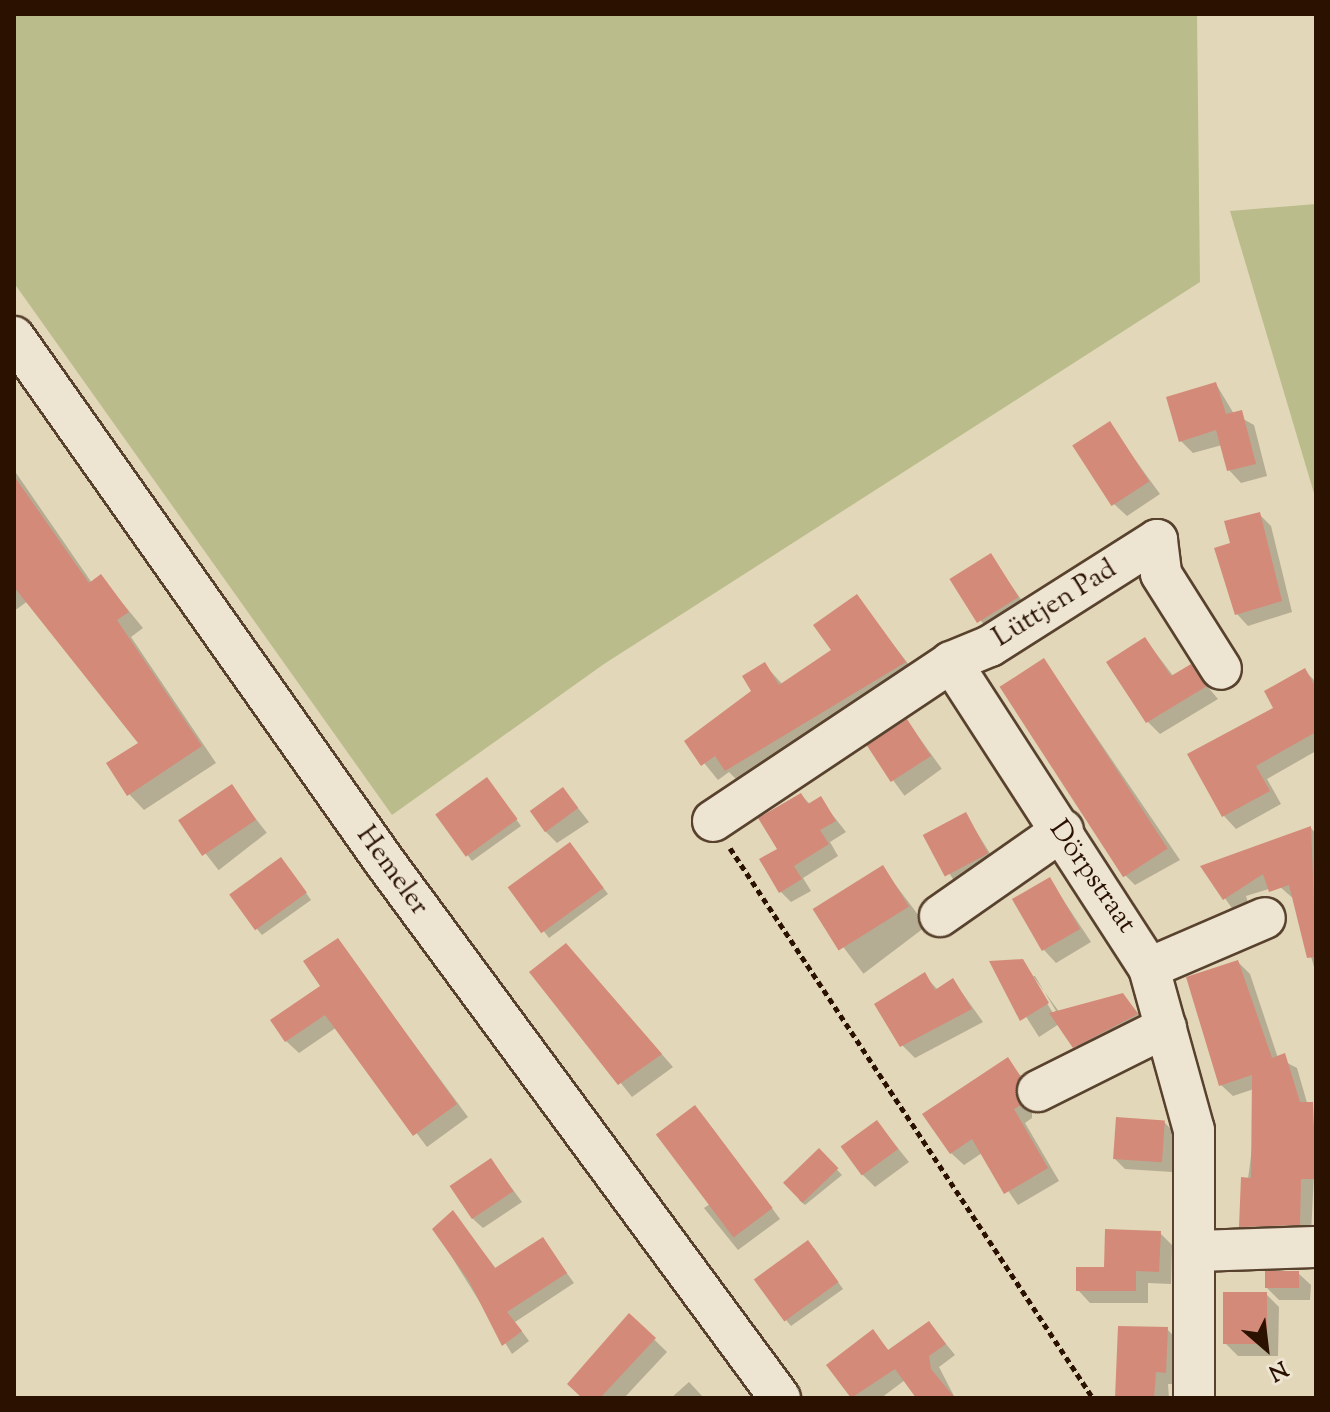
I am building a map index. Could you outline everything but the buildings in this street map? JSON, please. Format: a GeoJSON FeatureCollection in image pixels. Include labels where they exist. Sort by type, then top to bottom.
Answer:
{"type":"FeatureCollection","features":[{"type":"Feature","properties":{"kind":"street","name":"Hemeler"},"geometry":{"type":"LineString","coordinates":[[14,337],[384,861],[780,1398]]}},
{"type":"Feature","properties":{"kind":"street","name":"Lüttjen Pad"},"geometry":{"type":"LineString","coordinates":[[951,662],[990,646],[1157,540],[1161,574],[1221,669]]}},
{"type":"Feature","properties":{"kind":"street"},"geometry":{"type":"LineString","coordinates":[[713,821],[951,662]]}},
{"type":"Feature","properties":{"kind":"street","name":"Dörpstraat"},"geometry":{"type":"LineString","coordinates":[[951,662],[1063,830],[1149,968],[1194,1130],[1194,1398]]}},
{"type":"Feature","properties":{"kind":"street"},"geometry":{"type":"LineString","coordinates":[[940,916],[1063,830]]}},
{"type":"Feature","properties":{"kind":"street"},"geometry":{"type":"LineString","coordinates":[[1149,968],[1265,918]]}},
{"type":"Feature","properties":{"kind":"street"},"geometry":{"type":"LineString","coordinates":[[1038,1091],[1166,1027]]}},
{"type":"Feature","properties":{"kind":"street"},"geometry":{"type":"LineString","coordinates":[[1196,1251],[1316,1247]]}},
{"type":"Feature","properties":{"kind":"path"},"geometry":{"type":"LineString","coordinates":[[713,821],[1093,1398]]}},
{"type":"Feature","properties":{"kind":"green space"},"geometry":{"type":"Polygon","coordinates":[[[14,14],[1197,14],[1200,282],[604,664],[392,815],[14,283],[14,14]]]}},
{"type":"Feature","properties":{"kind":"green space"},"geometry":{"type":"Polygon","coordinates":[[[1316,204],[1316,500],[1230,211],[1316,204]]]}}]}
